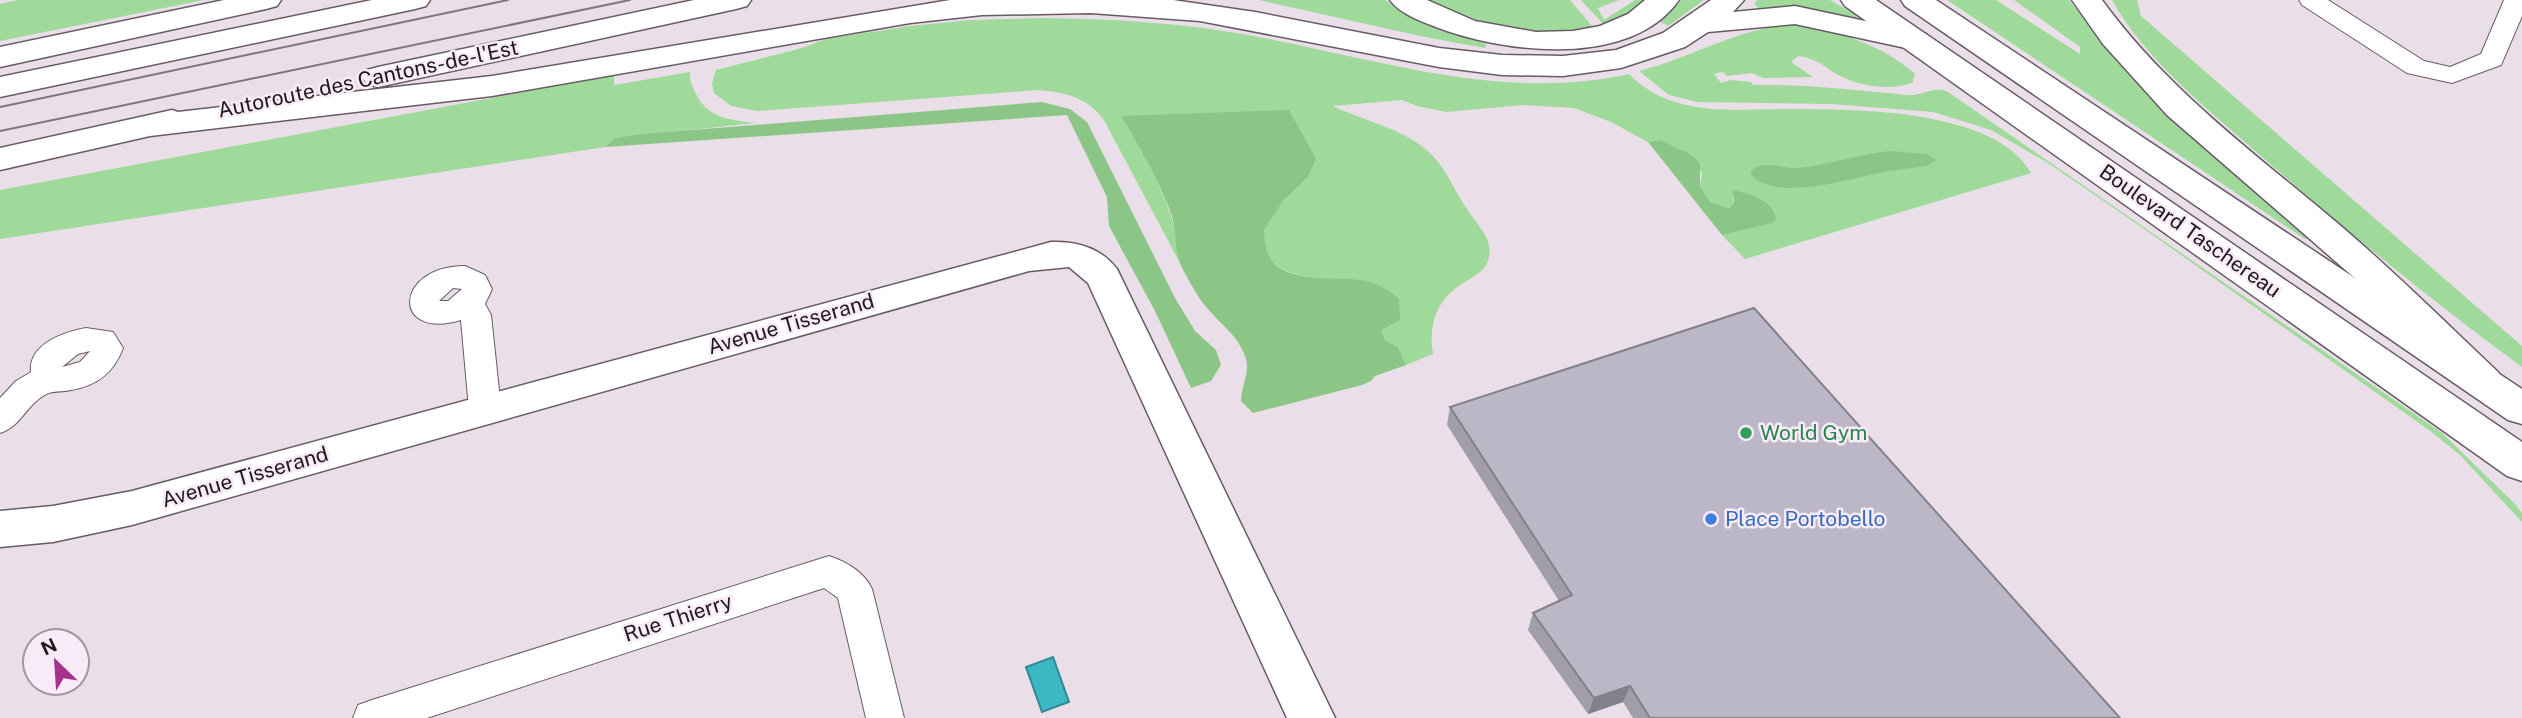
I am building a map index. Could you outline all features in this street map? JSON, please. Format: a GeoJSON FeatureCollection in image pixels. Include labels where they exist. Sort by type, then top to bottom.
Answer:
{"type":"FeatureCollection","features":[{"type":"Feature","properties":{"kind":"main road"},"geometry":{"type":"LineString","coordinates":[[0,57],[266,0]]}},
{"type":"Feature","properties":{"kind":"main road"},"geometry":{"type":"LineString","coordinates":[[0,87],[415,0]]}},
{"type":"Feature","properties":{"kind":"main road","name":"Autoroute des Cantons-de-l'Est"},"geometry":{"type":"LineString","coordinates":[[0,159],[736,0]]}},
{"type":"Feature","properties":{"kind":"main road"},"geometry":{"type":"LineString","coordinates":[[1405,0],[1437,19],[1465,29],[1516,39],[1550,41],[1583,38],[1621,28],[1650,13],[1664,0]]}},
{"type":"Feature","properties":{"kind":"main road"},"geometry":{"type":"LineString","coordinates":[[149,126],[492,86],[975,6],[1089,4],[1184,10],[1267,23],[1447,60],[1510,66],[1559,66],[1625,57],[1663,45],[1700,24],[1729,0]]}},
{"type":"Feature","properties":{"kind":"main road","name":"Boulevard Taschereau"},"geometry":{"type":"LineString","coordinates":[[1856,0],[2522,464]]}},
{"type":"Feature","properties":{"kind":"main road","name":"Boulevard Taschereau"},"geometry":{"type":"LineString","coordinates":[[1916,0],[2522,409]]}},
{"type":"Feature","properties":{"kind":"main road"},"geometry":{"type":"LineString","coordinates":[[2087,0],[2113,36],[2160,88],[2363,265],[2484,383]]}},
{"type":"Feature","properties":{"kind":"main road"},"geometry":{"type":"LineString","coordinates":[[1700,24],[1795,15],[1915,41]]}},
{"type":"Feature","properties":{"kind":"main road","name":"Avenue Tisserand"},"geometry":{"type":"LineString","coordinates":[[0,529],[53,524],[132,508],[1029,258],[1056,253],[1081,257],[1094,264],[1104,278],[1311,718]]}},
{"type":"Feature","properties":{"kind":"street"},"geometry":{"type":"LineString","coordinates":[[2311,0],[2416,67],[2452,75],[2492,59],[2516,0]]}},
{"type":"Feature","properties":{"kind":"street"},"geometry":{"type":"LineString","coordinates":[[468,303],[476,315],[485,409]]}},
{"type":"Feature","properties":{"kind":"street"},"geometry":{"type":"LineString","coordinates":[[0,419],[27,390],[50,376]]}},
{"type":"Feature","properties":{"kind":"street","name":"Rue Thierry"},"geometry":{"type":"LineString","coordinates":[[372,718],[829,571],[854,589],[885,718]]}},
{"type":"Feature","properties":{"kind":"green space"},"geometry":{"type":"Polygon","coordinates":[[[18,0],[204,0],[0,41],[0,4],[18,0]]]}},
{"type":"Feature","properties":{"kind":"green space"},"geometry":{"type":"Polygon","coordinates":[[[1259,0],[1385,0],[1427,25],[1486,44],[1485,48],[1420,36],[1259,0]]]}},
{"type":"Feature","properties":{"kind":"green space"},"geometry":{"type":"Polygon","coordinates":[[[1421,0],[1570,0],[1593,27],[1548,33],[1501,30],[1472,23],[1421,0]]]}},
{"type":"Feature","properties":{"kind":"green space"},"geometry":{"type":"Polygon","coordinates":[[[1581,0],[1619,0],[1598,8],[1604,20],[1635,0],[1647,0],[1632,12],[1603,24],[1581,0]]]}},
{"type":"Feature","properties":{"kind":"green space"},"geometry":{"type":"Polygon","coordinates":[[[1682,0],[1704,0],[1668,26],[1660,22],[1682,0]]]}},
{"type":"Feature","properties":{"kind":"green space"},"geometry":{"type":"Polygon","coordinates":[[[1757,0],[1830,0],[1858,16],[1854,19],[1817,11],[1760,10],[1754,3],[1757,0]]]}},
{"type":"Feature","properties":{"kind":"green space"},"geometry":{"type":"Polygon","coordinates":[[[1947,0],[1996,0],[2080,54],[2080,47],[2014,0],[2069,0],[2130,75],[2312,236],[2305,239],[1947,0]]]}},
{"type":"Feature","properties":{"kind":"green space"},"geometry":{"type":"Polygon","coordinates":[[[2112,0],[2137,0],[2141,16],[2522,346],[2522,367],[2386,262],[2215,116],[2158,62],[2125,22],[2112,0]]]}},
{"type":"Feature","properties":{"kind":"green space"},"geometry":{"type":"Polygon","coordinates":[[[1041,18],[1142,22],[1217,30],[1482,80],[1580,82],[1629,74],[1664,98],[1704,108],[1850,110],[1922,117],[1988,136],[2013,152],[2031,173],[1745,259],[1722,235],[1774,223],[1732,197],[1734,203],[1729,208],[1710,202],[1700,186],[1702,172],[1677,149],[1660,140],[1648,142],[1611,122],[1574,108],[1523,105],[1446,112],[1402,100],[1333,106],[1398,132],[1422,146],[1442,167],[1484,233],[1489,246],[1490,253],[1484,268],[1455,288],[1441,304],[1432,332],[1433,354],[1406,365],[1398,347],[1385,340],[1381,330],[1333,279],[1287,271],[1272,261],[1267,253],[1263,230],[1283,201],[1307,178],[1121,116],[1161,190],[1173,222],[1181,265],[1105,122],[1092,107],[1076,98],[1058,92],[1038,90],[757,111],[731,106],[714,93],[712,83],[716,70],[802,48],[826,39],[910,26],[972,20],[1041,18]]]}},
{"type":"Feature","properties":{"kind":"green space"},"geometry":{"type":"Polygon","coordinates":[[[1798,25],[1845,36],[1875,47],[1915,74],[1912,83],[1888,87],[1862,84],[1840,76],[1813,60],[1798,56],[1791,62],[1813,77],[1763,78],[1752,73],[1727,76],[1723,72],[1714,74],[1721,83],[1731,80],[1751,82],[1753,85],[1810,86],[1906,95],[1932,90],[1948,92],[2442,433],[2514,503],[2522,513],[2522,522],[2460,455],[2429,430],[2048,163],[1991,130],[1933,112],[1830,104],[1697,102],[1669,95],[1639,71],[1757,30],[1798,25]]]}},
{"type":"Feature","properties":{"kind":"green space"},"geometry":{"type":"Polygon","coordinates":[[[690,72],[693,88],[706,108],[729,119],[755,123],[615,138],[605,147],[0,239],[0,190],[614,75],[614,85],[690,72]]]}},
{"type":"Feature","properties":{"kind":"green space"},"geometry":{"type":"Polygon","coordinates":[[[1042,102],[1070,109],[1087,122],[1175,298],[1195,331],[1216,350],[1221,365],[1211,381],[1191,388],[1155,311],[1109,226],[1107,197],[1067,115],[605,147],[615,138],[642,134],[1042,102]]]}},
{"type":"Feature","properties":{"kind":"green space"},"geometry":{"type":"Polygon","coordinates":[[[1289,110],[1316,159],[1307,178],[1283,201],[1264,230],[1267,251],[1273,262],[1294,274],[1366,281],[1395,295],[1399,299],[1400,320],[1381,330],[1385,340],[1398,347],[1406,365],[1375,376],[1362,385],[1253,413],[1241,401],[1247,369],[1243,351],[1235,338],[1200,300],[1182,268],[1167,203],[1121,116],[1289,110]]]}},
{"type":"Feature","properties":{"kind":"green space"},"geometry":{"type":"Polygon","coordinates":[[[1660,140],[1692,155],[1700,163],[1700,186],[1710,202],[1729,208],[1734,203],[1733,190],[1746,193],[1770,206],[1776,218],[1774,223],[1722,235],[1648,142],[1660,140]]]}},
{"type":"Feature","properties":{"kind":"green space"},"geometry":{"type":"Polygon","coordinates":[[[1890,151],[1927,154],[1936,160],[1927,166],[1798,188],[1763,183],[1751,175],[1751,171],[1761,166],[1798,168],[1890,151]]]}},
{"type":"Feature","properties":{"kind":"water"},"geometry":{"type":"Polygon","coordinates":[[[1053,657],[1069,702],[1042,712],[1026,667],[1053,657]]]}},
{"type":"Feature","properties":{"kind":"building","name":"Place Portobello"},"geometry":{"type":"Polygon","coordinates":[[[1754,308],[2120,718],[1650,718],[1630,686],[1594,698],[1533,613],[1572,595],[1450,407],[1754,308]]]}},
{"type":"Feature","properties":{"kind":"tram line"},"geometry":{"type":"LineString","coordinates":[[0,107],[508,0]]}},
{"type":"Feature","properties":{"kind":"tram line"},"geometry":{"type":"LineString","coordinates":[[0,131],[630,0]]}},
{"type":"Feature","properties":{"kind":"place","name":"World Gym"},"geometry":{"type":"Point","coordinates":[1746,433]}},
{"type":"Feature","properties":{"kind":"place","name":"Place Portobello"},"geometry":{"type":"Point","coordinates":[1711,519]}}]}
